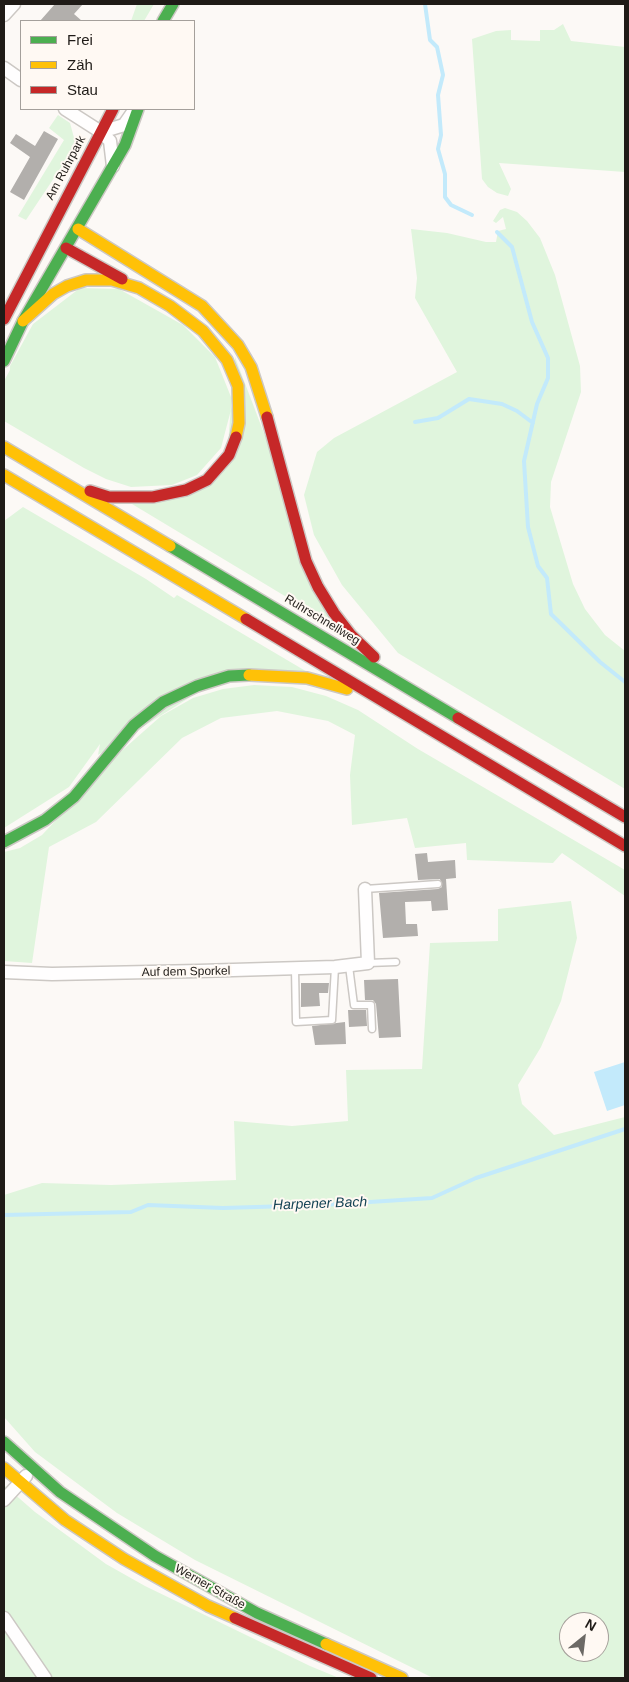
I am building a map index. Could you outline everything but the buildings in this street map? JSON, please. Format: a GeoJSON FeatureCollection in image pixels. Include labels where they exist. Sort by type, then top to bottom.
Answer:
{"type":"FeatureCollection","features":[{"type":"Feature","properties":{"kind":"main road"},"geometry":{"type":"LineString","coordinates":[[165,20],[173,4]]}},
{"type":"Feature","properties":{"kind":"main road","name":"Am Ruhrpark"},"geometry":{"type":"LineString","coordinates":[[4,319],[112,110]]}},
{"type":"Feature","properties":{"kind":"main road"},"geometry":{"type":"LineString","coordinates":[[4,361],[23,320],[78,229],[125,145],[136,110]]}},
{"type":"Feature","properties":{"kind":"main road"},"geometry":{"type":"LineString","coordinates":[[44,240],[78,229],[202,306],[238,346],[251,366],[260,389],[283,471],[298,536],[318,586],[334,612],[369,653],[433,703]]}},
{"type":"Feature","properties":{"kind":"main road"},"geometry":{"type":"LineString","coordinates":[[44,240],[66,248],[139,288],[170,306],[203,331],[227,360],[238,386],[239,404],[235,439],[229,455],[207,480],[186,490],[153,497],[109,497],[64,481],[46,472]]}},
{"type":"Feature","properties":{"kind":"main road"},"geometry":{"type":"LineString","coordinates":[[23,320],[53,294],[67,286],[86,280],[112,280],[139,288]]}},
{"type":"Feature","properties":{"kind":"main road","name":"Ruhrschnellweg"},"geometry":{"type":"LineString","coordinates":[[4,447],[625,817]]}},
{"type":"Feature","properties":{"kind":"main road"},"geometry":{"type":"LineString","coordinates":[[4,475],[625,846]]}},
{"type":"Feature","properties":{"kind":"main road"},"geometry":{"type":"LineString","coordinates":[[4,842],[45,820],[74,797],[134,725],[163,702],[197,686],[229,676],[280,675],[331,684],[384,704],[419,722]]}},
{"type":"Feature","properties":{"kind":"main road","name":"Werner Straße"},"geometry":{"type":"LineString","coordinates":[[4,1442],[60,1492],[136,1545],[214,1590],[302,1634],[402,1678]]}},
{"type":"Feature","properties":{"kind":"main road","name":"Werner Straße"},"geometry":{"type":"LineString","coordinates":[[4,1468],[65,1520],[124,1560],[208,1606],[371,1678]]}},
{"type":"Feature","properties":{"kind":"street"},"geometry":{"type":"LineString","coordinates":[[4,15],[14,4]]}},
{"type":"Feature","properties":{"kind":"street"},"geometry":{"type":"LineString","coordinates":[[4,68],[20,79]]}},
{"type":"Feature","properties":{"kind":"street"},"geometry":{"type":"LineString","coordinates":[[67,110],[101,132],[110,141],[113,166]]}},
{"type":"Feature","properties":{"kind":"street"},"geometry":{"type":"LineString","coordinates":[[101,132],[124,124],[135,110]]}},
{"type":"Feature","properties":{"kind":"street"},"geometry":{"type":"LineString","coordinates":[[365,889],[368,963]]}},
{"type":"Feature","properties":{"kind":"street","name":"Auf dem Sporkel"},"geometry":{"type":"LineString","coordinates":[[4,972],[52,974],[296,969],[368,963]]}},
{"type":"Feature","properties":{"kind":"street"},"geometry":{"type":"LineString","coordinates":[[4,1500],[33,1469]]}},
{"type":"Feature","properties":{"kind":"street"},"geometry":{"type":"LineString","coordinates":[[4,1618],[44,1678]]}},
{"type":"Feature","properties":{"kind":"lane"},"geometry":{"type":"LineString","coordinates":[[365,889],[438,884]]}},
{"type":"Feature","properties":{"kind":"lane","name":"Auf dem Sporkel"},"geometry":{"type":"LineString","coordinates":[[368,963],[396,962]]}},
{"type":"Feature","properties":{"kind":"lane"},"geometry":{"type":"LineString","coordinates":[[349,966],[354,1005],[372,1005],[372,1029]]}},
{"type":"Feature","properties":{"kind":"lane"},"geometry":{"type":"LineString","coordinates":[[296,969],[296,1022],[332,1020],[335,967]]}},
{"type":"Feature","properties":{"kind":"green space"},"geometry":{"type":"Polygon","coordinates":[[[137,4],[154,4],[145,20],[131,20],[137,4]]]}},
{"type":"Feature","properties":{"kind":"green space"},"geometry":{"type":"Polygon","coordinates":[[[563,24],[571,41],[625,47],[625,172],[499,163],[511,189],[508,196],[497,193],[488,187],[482,179],[472,39],[496,31],[511,30],[511,40],[540,41],[540,30],[554,30],[563,24]]]}},
{"type":"Feature","properties":{"kind":"green space"},"geometry":{"type":"Polygon","coordinates":[[[58,115],[70,123],[76,145],[26,220],[18,216],[64,140],[49,128],[58,115]]]}},
{"type":"Feature","properties":{"kind":"green space"},"geometry":{"type":"Polygon","coordinates":[[[505,208],[517,212],[527,221],[540,238],[555,275],[580,366],[581,392],[551,482],[550,507],[573,584],[585,609],[605,635],[625,651],[625,789],[398,653],[342,585],[314,535],[304,495],[317,452],[334,438],[457,372],[415,298],[417,278],[411,229],[447,233],[486,242],[496,242],[498,231],[506,229],[503,217],[496,223],[493,221],[500,210],[505,208]]]}},
{"type":"Feature","properties":{"kind":"green space"},"geometry":{"type":"Polygon","coordinates":[[[80,288],[119,289],[183,325],[215,357],[233,402],[221,448],[197,475],[172,485],[131,487],[106,479],[84,468],[4,421],[4,381],[33,324],[80,288]]]}},
{"type":"Feature","properties":{"kind":"green space"},"geometry":{"type":"Polygon","coordinates":[[[235,357],[338,628],[132,504],[226,469],[235,357]]]}},
{"type":"Feature","properties":{"kind":"green space"},"geometry":{"type":"Polygon","coordinates":[[[23,507],[146,579],[174,598],[177,595],[309,673],[235,669],[98,755],[100,744],[69,787],[4,828],[4,521],[23,507]]]}},
{"type":"Feature","properties":{"kind":"green space"},"geometry":{"type":"Polygon","coordinates":[[[254,685],[292,687],[326,696],[358,710],[418,749],[625,870],[625,896],[562,853],[553,863],[467,860],[466,843],[415,848],[407,818],[352,825],[350,775],[355,735],[328,721],[277,711],[221,718],[182,738],[96,822],[49,847],[32,963],[4,961],[4,852],[20,848],[42,835],[117,755],[161,716],[193,698],[223,689],[254,685]]]}},
{"type":"Feature","properties":{"kind":"green space"},"geometry":{"type":"Polygon","coordinates":[[[571,901],[577,938],[561,1001],[541,1047],[518,1085],[522,1104],[554,1135],[625,1117],[625,1678],[433,1678],[195,1560],[117,1513],[35,1452],[4,1417],[4,1195],[42,1183],[111,1185],[236,1180],[234,1121],[292,1126],[348,1121],[346,1070],[422,1069],[430,943],[498,941],[498,909],[571,901]]]}},
{"type":"Feature","properties":{"kind":"green space"},"geometry":{"type":"Polygon","coordinates":[[[4,1485],[35,1512],[106,1564],[145,1586],[310,1666],[339,1678],[4,1678],[4,1485]]]}},
{"type":"Feature","properties":{"kind":"water"},"geometry":{"type":"Polygon","coordinates":[[[625,1062],[625,1105],[607,1111],[594,1072],[625,1062]]]}},
{"type":"Feature","properties":{"kind":"waterway"},"geometry":{"type":"LineString","coordinates":[[425,4],[430,40],[437,47],[443,75],[438,95],[441,135],[438,149],[445,174],[445,197],[451,205],[472,215]]}},
{"type":"Feature","properties":{"kind":"waterway"},"geometry":{"type":"LineString","coordinates":[[497,232],[512,247],[532,322],[548,358],[548,378],[537,404],[524,461],[528,527],[538,566],[547,578],[551,614],[600,662],[625,682]]}},
{"type":"Feature","properties":{"kind":"waterway"},"geometry":{"type":"LineString","coordinates":[[415,422],[438,418],[469,399],[502,404],[517,411],[533,423]]}},
{"type":"Feature","properties":{"kind":"waterway","name":"Harpener Bach"},"geometry":{"type":"LineString","coordinates":[[4,1215],[131,1212],[148,1205],[223,1208],[323,1205],[432,1198],[476,1178],[625,1129]]}},
{"type":"Feature","properties":{"kind":"traffic: fast"},"geometry":{"type":"LineString","coordinates":[[164,20],[173,4]]}},
{"type":"Feature","properties":{"kind":"traffic: fast"},"geometry":{"type":"LineString","coordinates":[[4,361],[23,321],[125,145],[138,110]]}},
{"type":"Feature","properties":{"kind":"traffic: fast"},"geometry":{"type":"LineString","coordinates":[[170,546],[458,718]]}},
{"type":"Feature","properties":{"kind":"traffic: fast"},"geometry":{"type":"LineString","coordinates":[[4,842],[45,820],[74,797],[134,725],[163,702],[197,686],[229,676],[249,675]]}},
{"type":"Feature","properties":{"kind":"traffic: fast"},"geometry":{"type":"LineString","coordinates":[[4,1442],[60,1492],[155,1556],[257,1613],[326,1644]]}},
{"type":"Feature","properties":{"kind":"traffic: slow"},"geometry":{"type":"LineString","coordinates":[[78,229],[202,306],[238,345],[251,367],[267,417]]}},
{"type":"Feature","properties":{"kind":"traffic: slow"},"geometry":{"type":"LineString","coordinates":[[23,321],[53,294],[67,286],[86,280],[112,280],[139,288],[170,306],[203,331],[227,360],[238,386],[239,423],[236,437]]}},
{"type":"Feature","properties":{"kind":"traffic: slow"},"geometry":{"type":"LineString","coordinates":[[4,447],[170,546]]}},
{"type":"Feature","properties":{"kind":"traffic: slow"},"geometry":{"type":"LineString","coordinates":[[4,475],[246,619]]}},
{"type":"Feature","properties":{"kind":"traffic: slow"},"geometry":{"type":"LineString","coordinates":[[249,675],[307,678],[347,689]]}},
{"type":"Feature","properties":{"kind":"traffic: slow"},"geometry":{"type":"LineString","coordinates":[[4,1468],[65,1520],[124,1559],[208,1606],[235,1618]]}},
{"type":"Feature","properties":{"kind":"traffic: slow"},"geometry":{"type":"LineString","coordinates":[[326,1644],[402,1678]]}},
{"type":"Feature","properties":{"kind":"traffic: jam"},"geometry":{"type":"LineString","coordinates":[[4,319],[112,110]]}},
{"type":"Feature","properties":{"kind":"traffic: jam"},"geometry":{"type":"LineString","coordinates":[[66,248],[122,279]]}},
{"type":"Feature","properties":{"kind":"traffic: jam"},"geometry":{"type":"LineString","coordinates":[[267,417],[306,561],[318,587],[334,613],[351,635],[374,657]]}},
{"type":"Feature","properties":{"kind":"traffic: jam"},"geometry":{"type":"LineString","coordinates":[[90,491],[109,497],[153,497],[186,490],[207,480],[229,455],[236,437]]}},
{"type":"Feature","properties":{"kind":"traffic: jam"},"geometry":{"type":"LineString","coordinates":[[246,619],[625,846]]}},
{"type":"Feature","properties":{"kind":"traffic: jam"},"geometry":{"type":"LineString","coordinates":[[458,718],[625,817]]}},
{"type":"Feature","properties":{"kind":"traffic: jam"},"geometry":{"type":"LineString","coordinates":[[235,1618],[371,1678]]}}]}
